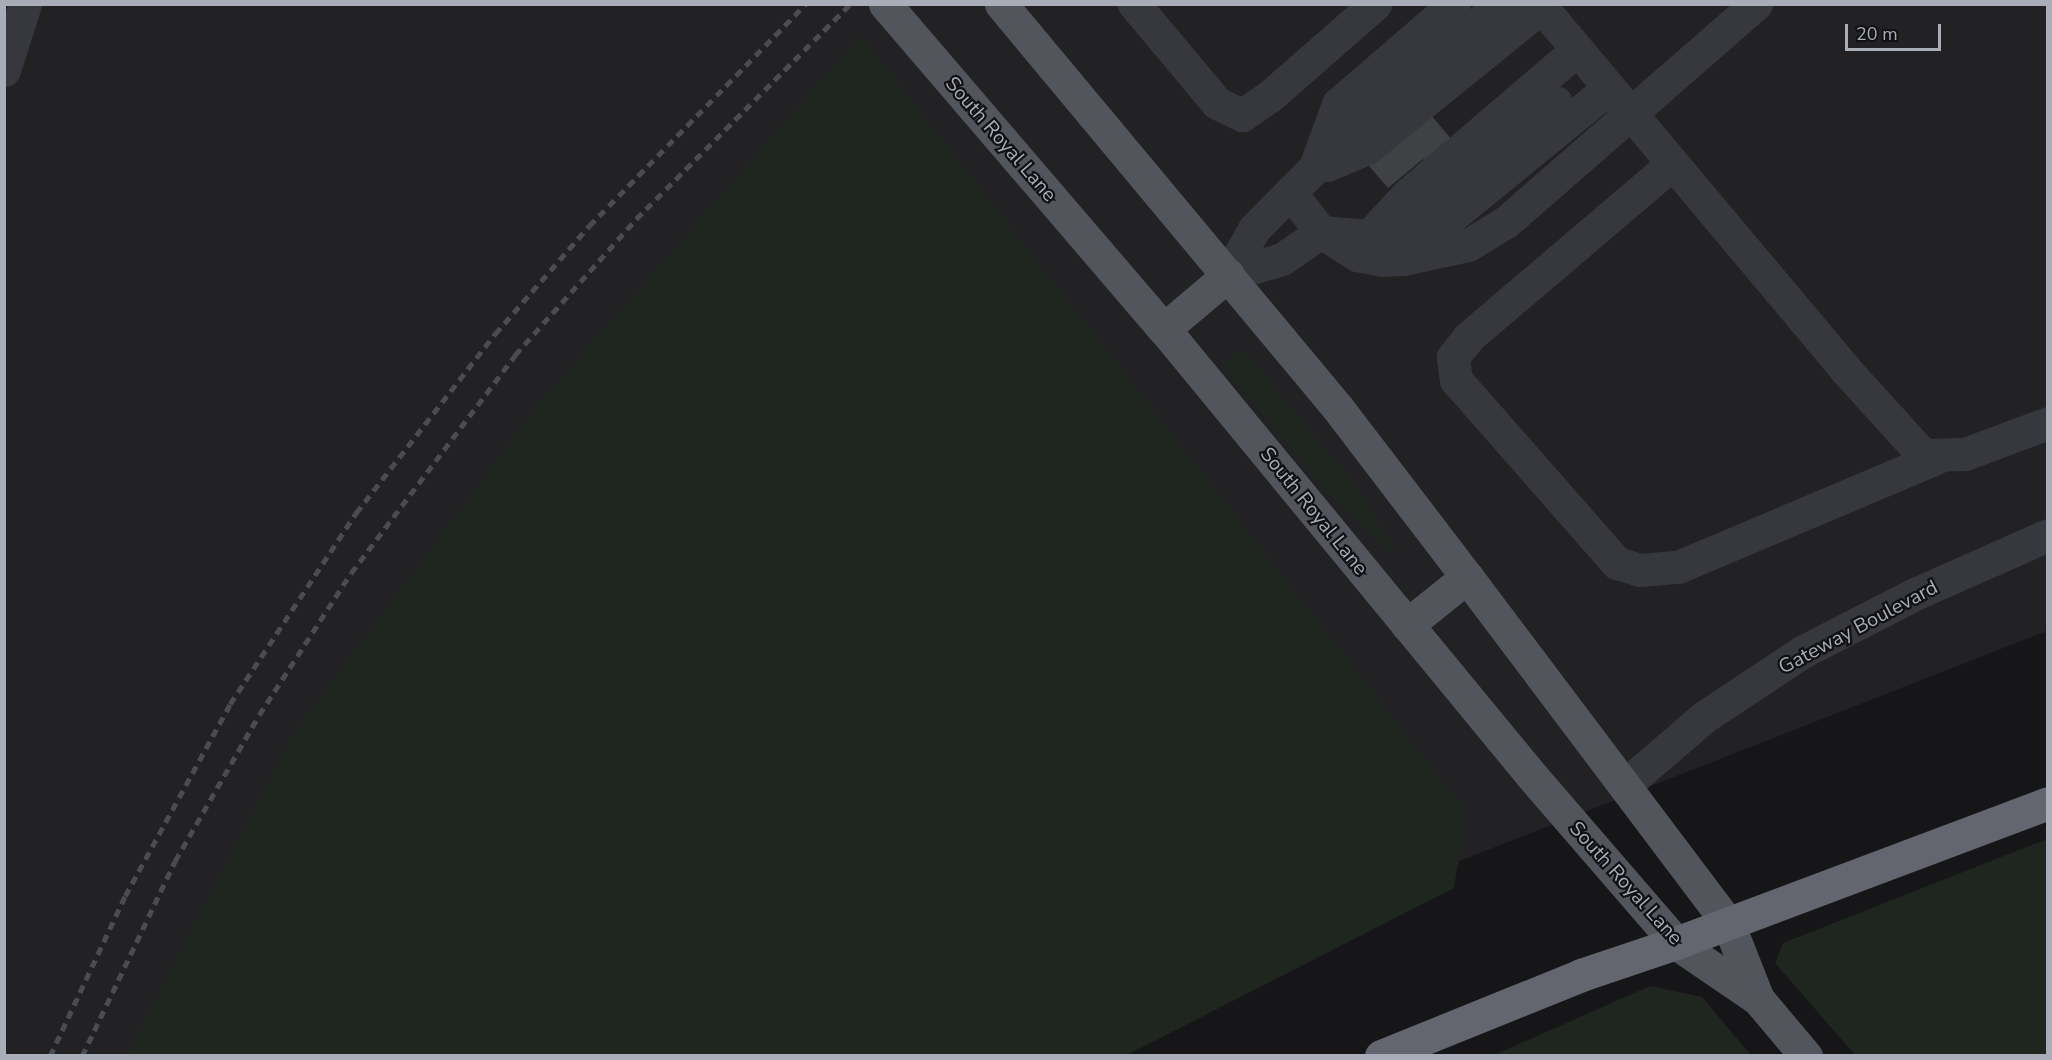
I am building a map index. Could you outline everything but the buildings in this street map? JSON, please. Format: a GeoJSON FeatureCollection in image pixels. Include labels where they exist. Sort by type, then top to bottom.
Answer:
{"type":"FeatureCollection","features":[{"type":"Feature","properties":{"kind":"highway"},"geometry":{"type":"LineString","coordinates":[[1381,1056],[1581,975],[1676,943],[2048,803]]}},
{"type":"Feature","properties":{"kind":"main road","name":"South Royal Lane"},"geometry":{"type":"LineString","coordinates":[[885,4],[1164,329],[1407,625],[1676,943],[1758,999],[1806,1056]]}},
{"type":"Feature","properties":{"kind":"main road","name":"South Royal Lane"},"geometry":{"type":"LineString","coordinates":[[1001,4],[1337,407],[1467,577],[1728,923],[1758,999]]}},
{"type":"Feature","properties":{"kind":"main road"},"geometry":{"type":"LineString","coordinates":[[1164,329],[1228,275]]}},
{"type":"Feature","properties":{"kind":"main road"},"geometry":{"type":"LineString","coordinates":[[1407,625],[1467,577]]}},
{"type":"Feature","properties":{"kind":"street"},"geometry":{"type":"LineString","coordinates":[[4,70],[25,4]]}},
{"type":"Feature","properties":{"kind":"street"},"geometry":{"type":"LineString","coordinates":[[1134,4],[1217,103],[1242,115],[1270,96],[1375,4]]}},
{"type":"Feature","properties":{"kind":"street"},"geometry":{"type":"LineString","coordinates":[[1314,170],[1338,104],[1454,4]]}},
{"type":"Feature","properties":{"kind":"street"},"geometry":{"type":"LineString","coordinates":[[1228,275],[1254,229],[1290,192],[1395,93],[1501,4]]}},
{"type":"Feature","properties":{"kind":"street"},"geometry":{"type":"LineString","coordinates":[[1290,192],[1322,232],[1357,255],[1382,260],[1468,245],[1506,222],[1756,4]]}},
{"type":"Feature","properties":{"kind":"street"},"geometry":{"type":"LineString","coordinates":[[1314,170],[1367,148],[1540,6],[1901,434],[1923,455],[1936,458]]}},
{"type":"Feature","properties":{"kind":"street"},"geometry":{"type":"LineString","coordinates":[[1228,275],[1282,258],[1322,232],[1369,236],[1442,225],[1593,70]]}},
{"type":"Feature","properties":{"kind":"street"},"geometry":{"type":"LineString","coordinates":[[1369,236],[1407,195],[1593,70]]}},
{"type":"Feature","properties":{"kind":"street"},"geometry":{"type":"LineString","coordinates":[[1672,164],[1469,337],[1453,357],[1456,380],[1617,563],[1640,570],[1678,567],[1936,458],[1965,454],[2048,423]]}},
{"type":"Feature","properties":{"kind":"street","name":"Gateway Boulevard"},"geometry":{"type":"LineString","coordinates":[[1625,785],[1704,717],[1803,652],[1917,593],[2048,535]]}},
{"type":"Feature","properties":{"kind":"shaded area"},"geometry":{"type":"Polygon","coordinates":[[[5,5],[2047,5],[2047,631],[1462,860],[1060,1055],[5,1056],[5,5]]]}},
{"type":"Feature","properties":{"kind":"shaded area"},"geometry":{"type":"Polygon","coordinates":[[[861,35],[1466,811],[1454,888],[1127,1055],[127,1055],[294,733],[539,404],[861,35]]]}},
{"type":"Feature","properties":{"kind":"shaded area"},"geometry":{"type":"Polygon","coordinates":[[[1235,350],[1249,356],[1359,489],[1395,551],[1393,556],[1332,496],[1228,373],[1227,363],[1235,350]]]}},
{"type":"Feature","properties":{"kind":"shaded area"},"geometry":{"type":"Polygon","coordinates":[[[2047,839],[2047,1055],[1855,1055],[1775,963],[1783,943],[2047,839]]]}},
{"type":"Feature","properties":{"kind":"shaded area"},"geometry":{"type":"Polygon","coordinates":[[[1650,986],[1702,997],[1751,1055],[1494,1055],[1650,986]]]}},
{"type":"Feature","properties":{"kind":"railway"},"geometry":{"type":"LineString","coordinates":[[50,1056],[125,896],[230,704],[356,513],[495,334],[589,226],[806,4]]}},
{"type":"Feature","properties":{"kind":"railway"},"geometry":{"type":"LineString","coordinates":[[82,1056],[175,861],[259,715],[351,573],[515,355],[636,219],[850,4]]}}]}
